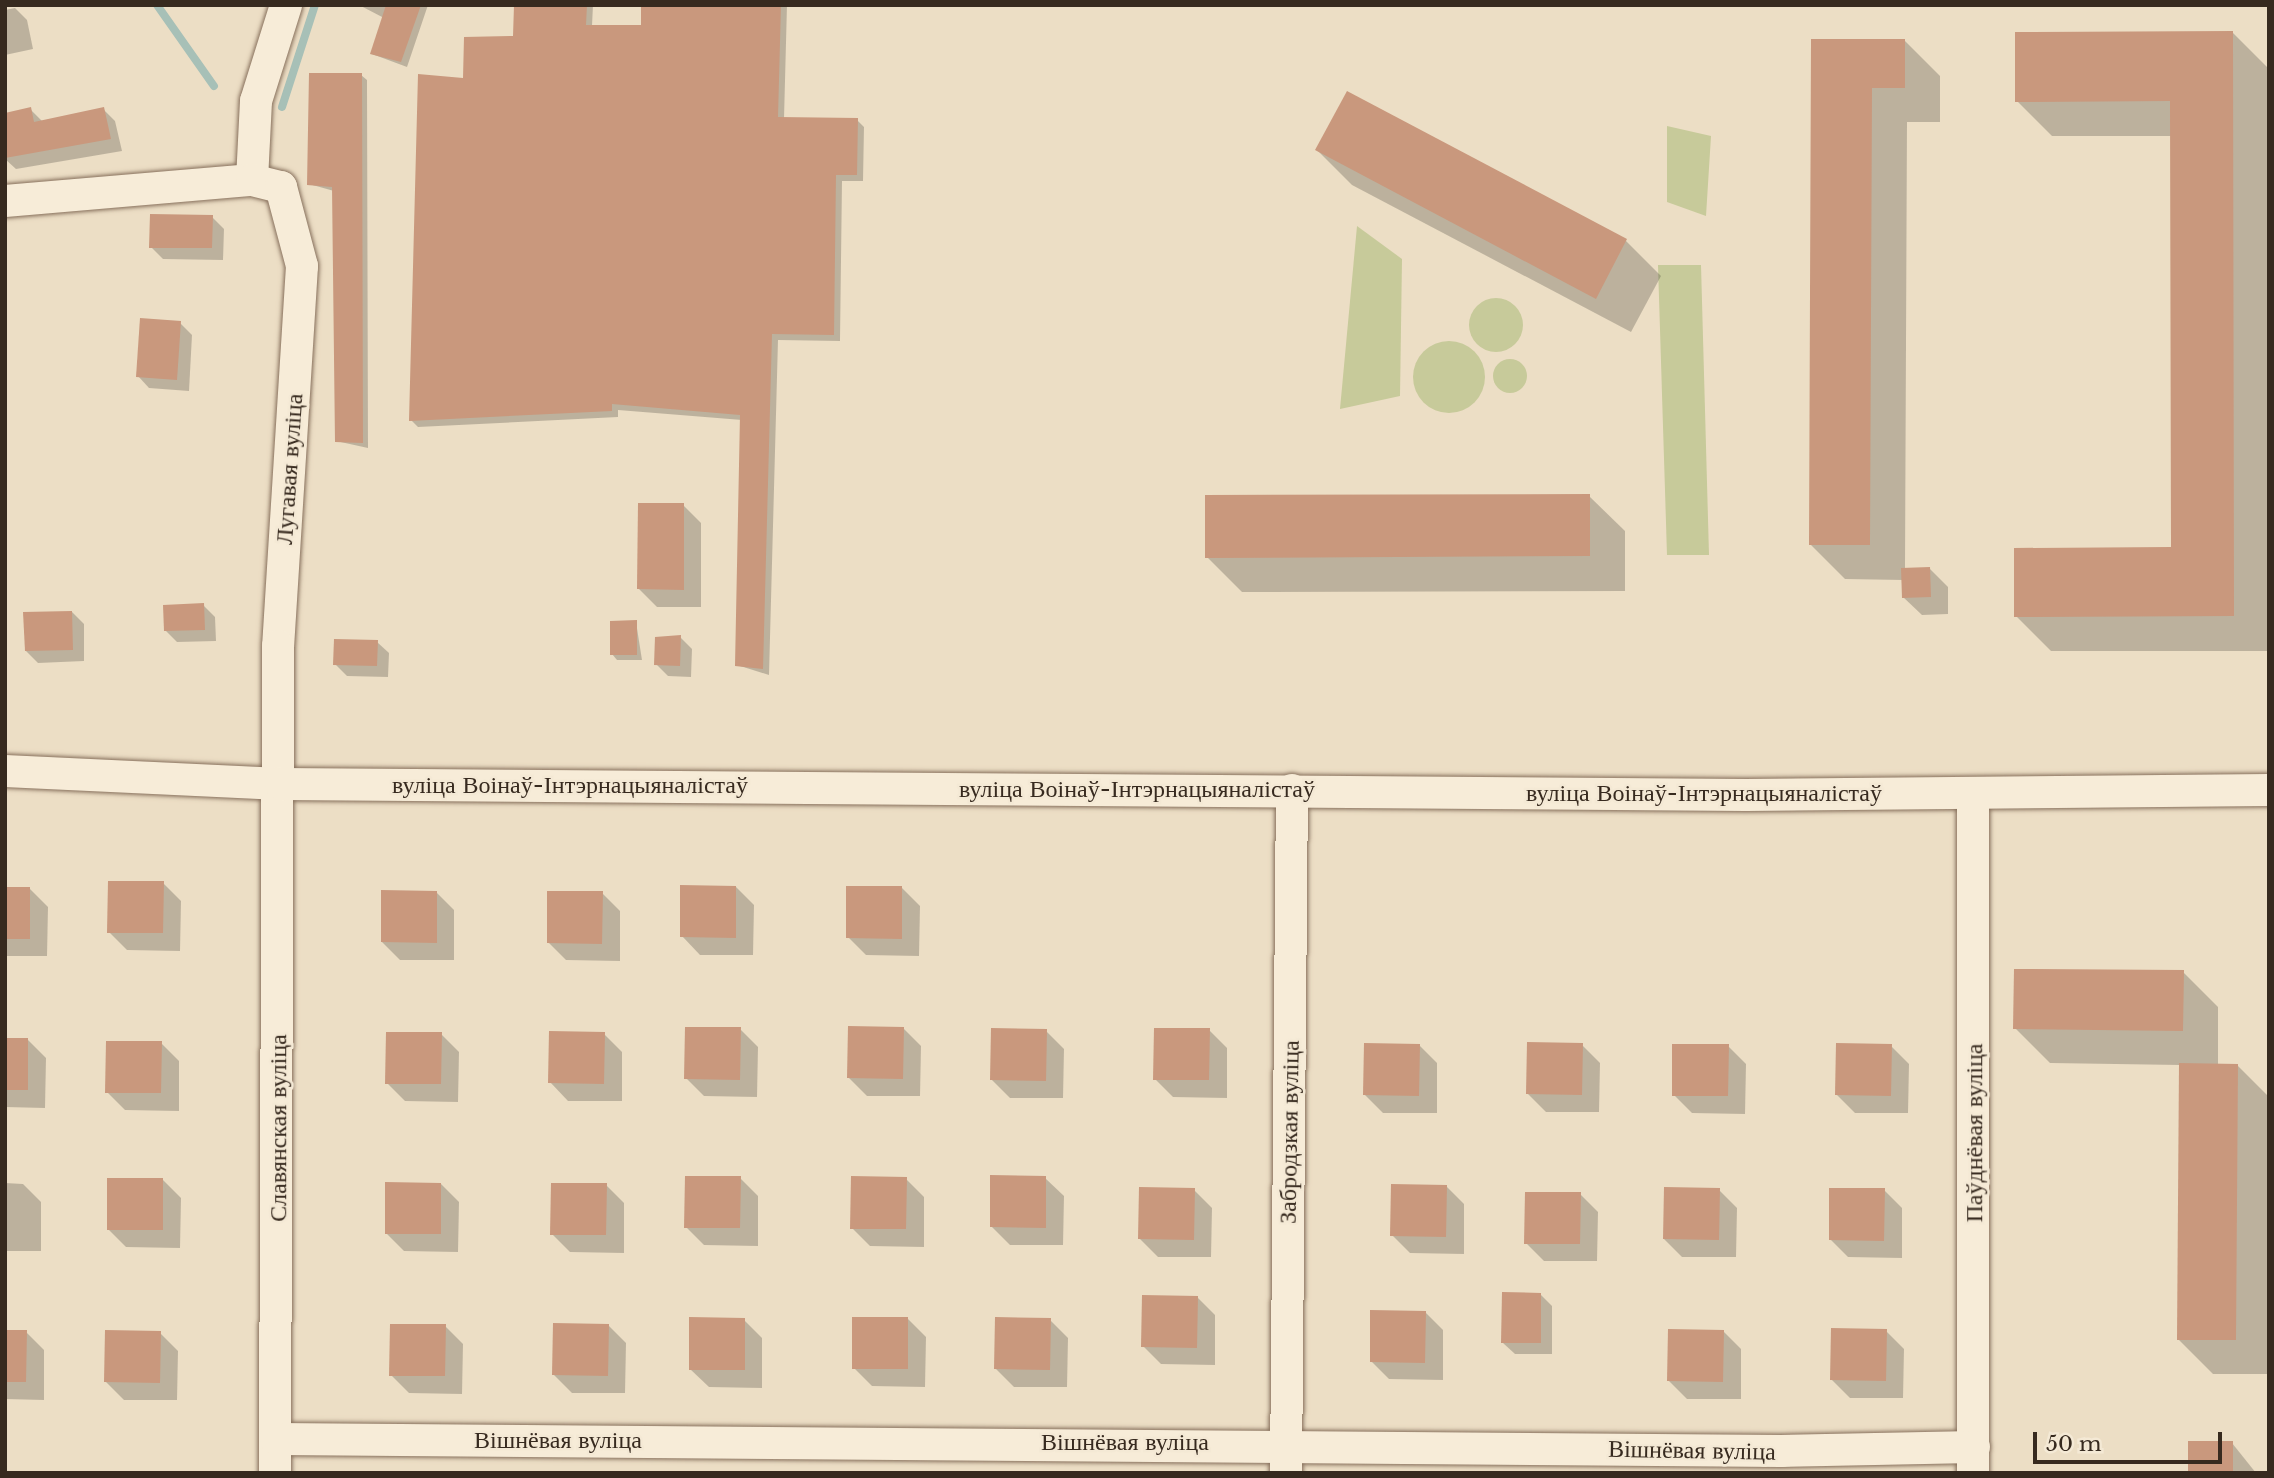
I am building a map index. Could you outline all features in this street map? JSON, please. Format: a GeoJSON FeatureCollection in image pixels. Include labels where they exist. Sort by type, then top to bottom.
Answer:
{"type":"FeatureCollection","features":[{"type":"Feature","properties":{"kind":"street"},"geometry":{"type":"LineString","coordinates":[[252,180],[256,101],[286,5]]}},
{"type":"Feature","properties":{"kind":"street","name":"Лугавая вуліца"},"geometry":{"type":"LineString","coordinates":[[5,201],[252,180],[281,187],[302,266],[278,646],[281,784]]}},
{"type":"Feature","properties":{"kind":"street","name":"вуліца Воінаў-Інтэрнацыяналістаў"},"geometry":{"type":"LineString","coordinates":[[5,771],[281,784],[1973,793],[2269,790]]}},
{"type":"Feature","properties":{"kind":"street","name":"Славянская вуліца"},"geometry":{"type":"LineString","coordinates":[[275,1473],[281,784]]}},
{"type":"Feature","properties":{"kind":"street","name":"Забродзкая вуліца"},"geometry":{"type":"LineString","coordinates":[[1286,1458],[1292,790]]}},
{"type":"Feature","properties":{"kind":"street","name":"Паўднёвая вуліца"},"geometry":{"type":"LineString","coordinates":[[1973,793],[1973,1460]]}},
{"type":"Feature","properties":{"kind":"street","name":"Вішнёвая вуліца"},"geometry":{"type":"LineString","coordinates":[[276,1439],[1286,1458],[1781,1451],[1973,1460]]}},
{"type":"Feature","properties":{"kind":"green space"},"geometry":{"type":"Polygon","coordinates":[[[1667,126],[1711,136],[1706,216],[1667,202],[1667,126]]]}},
{"type":"Feature","properties":{"kind":"green space"},"geometry":{"type":"Polygon","coordinates":[[[1357,226],[1402,259],[1400,396],[1340,409],[1357,226]]]}},
{"type":"Feature","properties":{"kind":"green space"},"geometry":{"type":"Polygon","coordinates":[[[1658,265],[1701,265],[1709,555],[1667,555],[1658,265]]]}},
{"type":"Feature","properties":{"kind":"green space"},"geometry":{"type":"Polygon","coordinates":[[[1496,298],[1515,306],[1523,325],[1515,344],[1496,352],[1477,344],[1469,325],[1477,306],[1496,298]]]}},
{"type":"Feature","properties":{"kind":"green space"},"geometry":{"type":"Polygon","coordinates":[[[1449,341],[1469,347],[1479,357],[1485,377],[1479,397],[1469,407],[1449,413],[1429,407],[1419,397],[1413,377],[1419,357],[1429,347],[1449,341]]]}},
{"type":"Feature","properties":{"kind":"green space"},"geometry":{"type":"Polygon","coordinates":[[[1510,359],[1522,364],[1527,376],[1522,388],[1510,393],[1498,388],[1493,376],[1498,364],[1510,359]]]}},
{"type":"Feature","properties":{"kind":"building"},"geometry":{"type":"Polygon","coordinates":[[[386,5],[421,5],[401,62],[370,54],[386,5]]]}},
{"type":"Feature","properties":{"kind":"building"},"geometry":{"type":"Polygon","coordinates":[[[514,5],[587,5],[586,25],[641,25],[641,5],[781,5],[778,117],[858,118],[857,175],[836,175],[834,335],[772,334],[763,669],[735,666],[740,415],[612,404],[612,411],[409,421],[418,74],[463,78],[464,37],[513,36],[514,5]]]}},
{"type":"Feature","properties":{"kind":"building"},"geometry":{"type":"Polygon","coordinates":[[[2233,31],[2234,616],[2014,617],[2014,548],[2171,547],[2170,101],[2015,102],[2015,32],[2233,31]]]}},
{"type":"Feature","properties":{"kind":"building"},"geometry":{"type":"Polygon","coordinates":[[[1811,39],[1905,39],[1905,88],[1872,88],[1870,545],[1809,545],[1811,39]]]}},
{"type":"Feature","properties":{"kind":"building"},"geometry":{"type":"Polygon","coordinates":[[[309,73],[362,73],[363,443],[335,442],[332,187],[307,185],[309,73]]]}},
{"type":"Feature","properties":{"kind":"building"},"geometry":{"type":"Polygon","coordinates":[[[1347,91],[1627,239],[1596,299],[1315,150],[1347,91]]]}},
{"type":"Feature","properties":{"kind":"building"},"geometry":{"type":"Polygon","coordinates":[[[31,107],[34,122],[104,107],[111,139],[5,158],[5,113],[31,107]]]}},
{"type":"Feature","properties":{"kind":"building"},"geometry":{"type":"Polygon","coordinates":[[[150,214],[213,215],[212,248],[149,248],[150,214]]]}},
{"type":"Feature","properties":{"kind":"building"},"geometry":{"type":"Polygon","coordinates":[[[140,318],[181,321],[177,380],[136,377],[140,318]]]}},
{"type":"Feature","properties":{"kind":"building"},"geometry":{"type":"Polygon","coordinates":[[[1590,494],[1590,556],[1205,558],[1205,495],[1590,494]]]}},
{"type":"Feature","properties":{"kind":"building"},"geometry":{"type":"Polygon","coordinates":[[[638,503],[684,503],[684,590],[637,589],[638,503]]]}},
{"type":"Feature","properties":{"kind":"building"},"geometry":{"type":"Polygon","coordinates":[[[1930,567],[1931,597],[1902,598],[1901,568],[1930,567]]]}},
{"type":"Feature","properties":{"kind":"building"},"geometry":{"type":"Polygon","coordinates":[[[204,603],[205,630],[164,631],[163,605],[204,603]]]}},
{"type":"Feature","properties":{"kind":"building"},"geometry":{"type":"Polygon","coordinates":[[[72,611],[73,650],[25,651],[23,612],[72,611]]]}},
{"type":"Feature","properties":{"kind":"building"},"geometry":{"type":"Polygon","coordinates":[[[637,620],[637,655],[610,655],[610,621],[637,620]]]}},
{"type":"Feature","properties":{"kind":"building"},"geometry":{"type":"Polygon","coordinates":[[[681,635],[680,666],[654,665],[655,637],[681,635]]]}},
{"type":"Feature","properties":{"kind":"building"},"geometry":{"type":"Polygon","coordinates":[[[334,639],[378,640],[377,666],[333,665],[334,639]]]}},
{"type":"Feature","properties":{"kind":"building"},"geometry":{"type":"Polygon","coordinates":[[[108,881],[164,881],[163,933],[107,933],[108,881]]]}},
{"type":"Feature","properties":{"kind":"building"},"geometry":{"type":"Polygon","coordinates":[[[680,885],[736,886],[736,938],[680,937],[680,885]]]}},
{"type":"Feature","properties":{"kind":"building"},"geometry":{"type":"Polygon","coordinates":[[[846,886],[902,886],[902,939],[846,938],[846,886]]]}},
{"type":"Feature","properties":{"kind":"building"},"geometry":{"type":"Polygon","coordinates":[[[5,887],[30,887],[30,939],[5,939],[5,887]]]}},
{"type":"Feature","properties":{"kind":"building"},"geometry":{"type":"Polygon","coordinates":[[[381,890],[437,891],[437,943],[381,942],[381,890]]]}},
{"type":"Feature","properties":{"kind":"building"},"geometry":{"type":"Polygon","coordinates":[[[547,891],[603,891],[602,944],[547,943],[547,891]]]}},
{"type":"Feature","properties":{"kind":"building"},"geometry":{"type":"Polygon","coordinates":[[[2014,969],[2184,970],[2183,1031],[2013,1029],[2014,969]]]}},
{"type":"Feature","properties":{"kind":"building"},"geometry":{"type":"Polygon","coordinates":[[[848,1026],[904,1027],[903,1079],[847,1078],[848,1026]]]}},
{"type":"Feature","properties":{"kind":"building"},"geometry":{"type":"Polygon","coordinates":[[[685,1027],[741,1027],[740,1080],[684,1079],[685,1027]]]}},
{"type":"Feature","properties":{"kind":"building"},"geometry":{"type":"Polygon","coordinates":[[[991,1028],[1047,1029],[1046,1081],[990,1080],[991,1028]]]}},
{"type":"Feature","properties":{"kind":"building"},"geometry":{"type":"Polygon","coordinates":[[[1154,1028],[1210,1028],[1209,1080],[1153,1080],[1154,1028]]]}},
{"type":"Feature","properties":{"kind":"building"},"geometry":{"type":"Polygon","coordinates":[[[549,1031],[605,1032],[604,1084],[548,1083],[549,1031]]]}},
{"type":"Feature","properties":{"kind":"building"},"geometry":{"type":"Polygon","coordinates":[[[386,1032],[442,1032],[441,1084],[385,1084],[386,1032]]]}},
{"type":"Feature","properties":{"kind":"building"},"geometry":{"type":"Polygon","coordinates":[[[5,1038],[28,1038],[28,1090],[5,1090],[5,1038]]]}},
{"type":"Feature","properties":{"kind":"building"},"geometry":{"type":"Polygon","coordinates":[[[106,1041],[162,1041],[161,1093],[105,1093],[106,1041]]]}},
{"type":"Feature","properties":{"kind":"building"},"geometry":{"type":"Polygon","coordinates":[[[1527,1042],[1583,1043],[1582,1095],[1526,1094],[1527,1042]]]}},
{"type":"Feature","properties":{"kind":"building"},"geometry":{"type":"Polygon","coordinates":[[[1364,1043],[1420,1044],[1419,1096],[1363,1095],[1364,1043]]]}},
{"type":"Feature","properties":{"kind":"building"},"geometry":{"type":"Polygon","coordinates":[[[1836,1043],[1892,1044],[1891,1096],[1835,1095],[1836,1043]]]}},
{"type":"Feature","properties":{"kind":"building"},"geometry":{"type":"Polygon","coordinates":[[[1672,1044],[1729,1044],[1728,1096],[1672,1096],[1672,1044]]]}},
{"type":"Feature","properties":{"kind":"building"},"geometry":{"type":"Polygon","coordinates":[[[2179,1063],[2238,1064],[2236,1340],[2177,1340],[2179,1063]]]}},
{"type":"Feature","properties":{"kind":"building"},"geometry":{"type":"Polygon","coordinates":[[[990,1175],[1046,1176],[1046,1228],[990,1227],[990,1175]]]}},
{"type":"Feature","properties":{"kind":"building"},"geometry":{"type":"Polygon","coordinates":[[[685,1176],[741,1176],[740,1228],[684,1228],[685,1176]]]}},
{"type":"Feature","properties":{"kind":"building"},"geometry":{"type":"Polygon","coordinates":[[[851,1176],[907,1177],[906,1229],[850,1229],[851,1176]]]}},
{"type":"Feature","properties":{"kind":"building"},"geometry":{"type":"Polygon","coordinates":[[[107,1178],[163,1178],[163,1230],[107,1230],[107,1178]]]}},
{"type":"Feature","properties":{"kind":"building"},"geometry":{"type":"Polygon","coordinates":[[[385,1182],[441,1183],[441,1234],[385,1234],[385,1182]]]}},
{"type":"Feature","properties":{"kind":"building"},"geometry":{"type":"Polygon","coordinates":[[[551,1183],[607,1183],[606,1235],[550,1235],[551,1183]]]}},
{"type":"Feature","properties":{"kind":"building"},"geometry":{"type":"Polygon","coordinates":[[[1391,1184],[1447,1185],[1446,1237],[1390,1236],[1391,1184]]]}},
{"type":"Feature","properties":{"kind":"building"},"geometry":{"type":"Polygon","coordinates":[[[1139,1187],[1195,1188],[1194,1240],[1138,1239],[1139,1187]]]}},
{"type":"Feature","properties":{"kind":"building"},"geometry":{"type":"Polygon","coordinates":[[[1664,1187],[1720,1188],[1719,1240],[1663,1239],[1664,1187]]]}},
{"type":"Feature","properties":{"kind":"building"},"geometry":{"type":"Polygon","coordinates":[[[1829,1188],[1885,1188],[1884,1241],[1829,1240],[1829,1188]]]}},
{"type":"Feature","properties":{"kind":"building"},"geometry":{"type":"Polygon","coordinates":[[[1525,1192],[1581,1192],[1580,1244],[1524,1244],[1525,1192]]]}},
{"type":"Feature","properties":{"kind":"building"},"geometry":{"type":"Polygon","coordinates":[[[1502,1292],[1541,1293],[1541,1343],[1501,1343],[1502,1292]]]}},
{"type":"Feature","properties":{"kind":"building"},"geometry":{"type":"Polygon","coordinates":[[[1142,1295],[1198,1296],[1197,1348],[1141,1347],[1142,1295]]]}},
{"type":"Feature","properties":{"kind":"building"},"geometry":{"type":"Polygon","coordinates":[[[1370,1310],[1426,1311],[1425,1363],[1370,1362],[1370,1310]]]}},
{"type":"Feature","properties":{"kind":"building"},"geometry":{"type":"Polygon","coordinates":[[[689,1317],[745,1318],[745,1370],[689,1370],[689,1317]]]}},
{"type":"Feature","properties":{"kind":"building"},"geometry":{"type":"Polygon","coordinates":[[[852,1317],[908,1317],[908,1369],[852,1369],[852,1317]]]}},
{"type":"Feature","properties":{"kind":"building"},"geometry":{"type":"Polygon","coordinates":[[[995,1317],[1051,1318],[1050,1370],[994,1369],[995,1317]]]}},
{"type":"Feature","properties":{"kind":"building"},"geometry":{"type":"Polygon","coordinates":[[[553,1323],[609,1324],[608,1376],[552,1375],[553,1323]]]}},
{"type":"Feature","properties":{"kind":"building"},"geometry":{"type":"Polygon","coordinates":[[[390,1324],[446,1324],[445,1376],[389,1376],[390,1324]]]}},
{"type":"Feature","properties":{"kind":"building"},"geometry":{"type":"Polygon","coordinates":[[[1831,1328],[1887,1329],[1886,1381],[1830,1380],[1831,1328]]]}},
{"type":"Feature","properties":{"kind":"building"},"geometry":{"type":"Polygon","coordinates":[[[1668,1329],[1724,1330],[1723,1382],[1667,1381],[1668,1329]]]}},
{"type":"Feature","properties":{"kind":"building"},"geometry":{"type":"Polygon","coordinates":[[[5,1330],[27,1330],[26,1382],[5,1382],[5,1330]]]}},
{"type":"Feature","properties":{"kind":"building"},"geometry":{"type":"Polygon","coordinates":[[[105,1330],[161,1331],[160,1383],[104,1382],[105,1330]]]}},
{"type":"Feature","properties":{"kind":"building"},"geometry":{"type":"Polygon","coordinates":[[[2188,1441],[2233,1441],[2233,1473],[2188,1473],[2188,1441]]]}},
{"type":"Feature","properties":{"kind":"waterway"},"geometry":{"type":"LineString","coordinates":[[157,5],[214,86]]}},
{"type":"Feature","properties":{"kind":"waterway"},"geometry":{"type":"LineString","coordinates":[[282,107],[315,5]]}}]}
